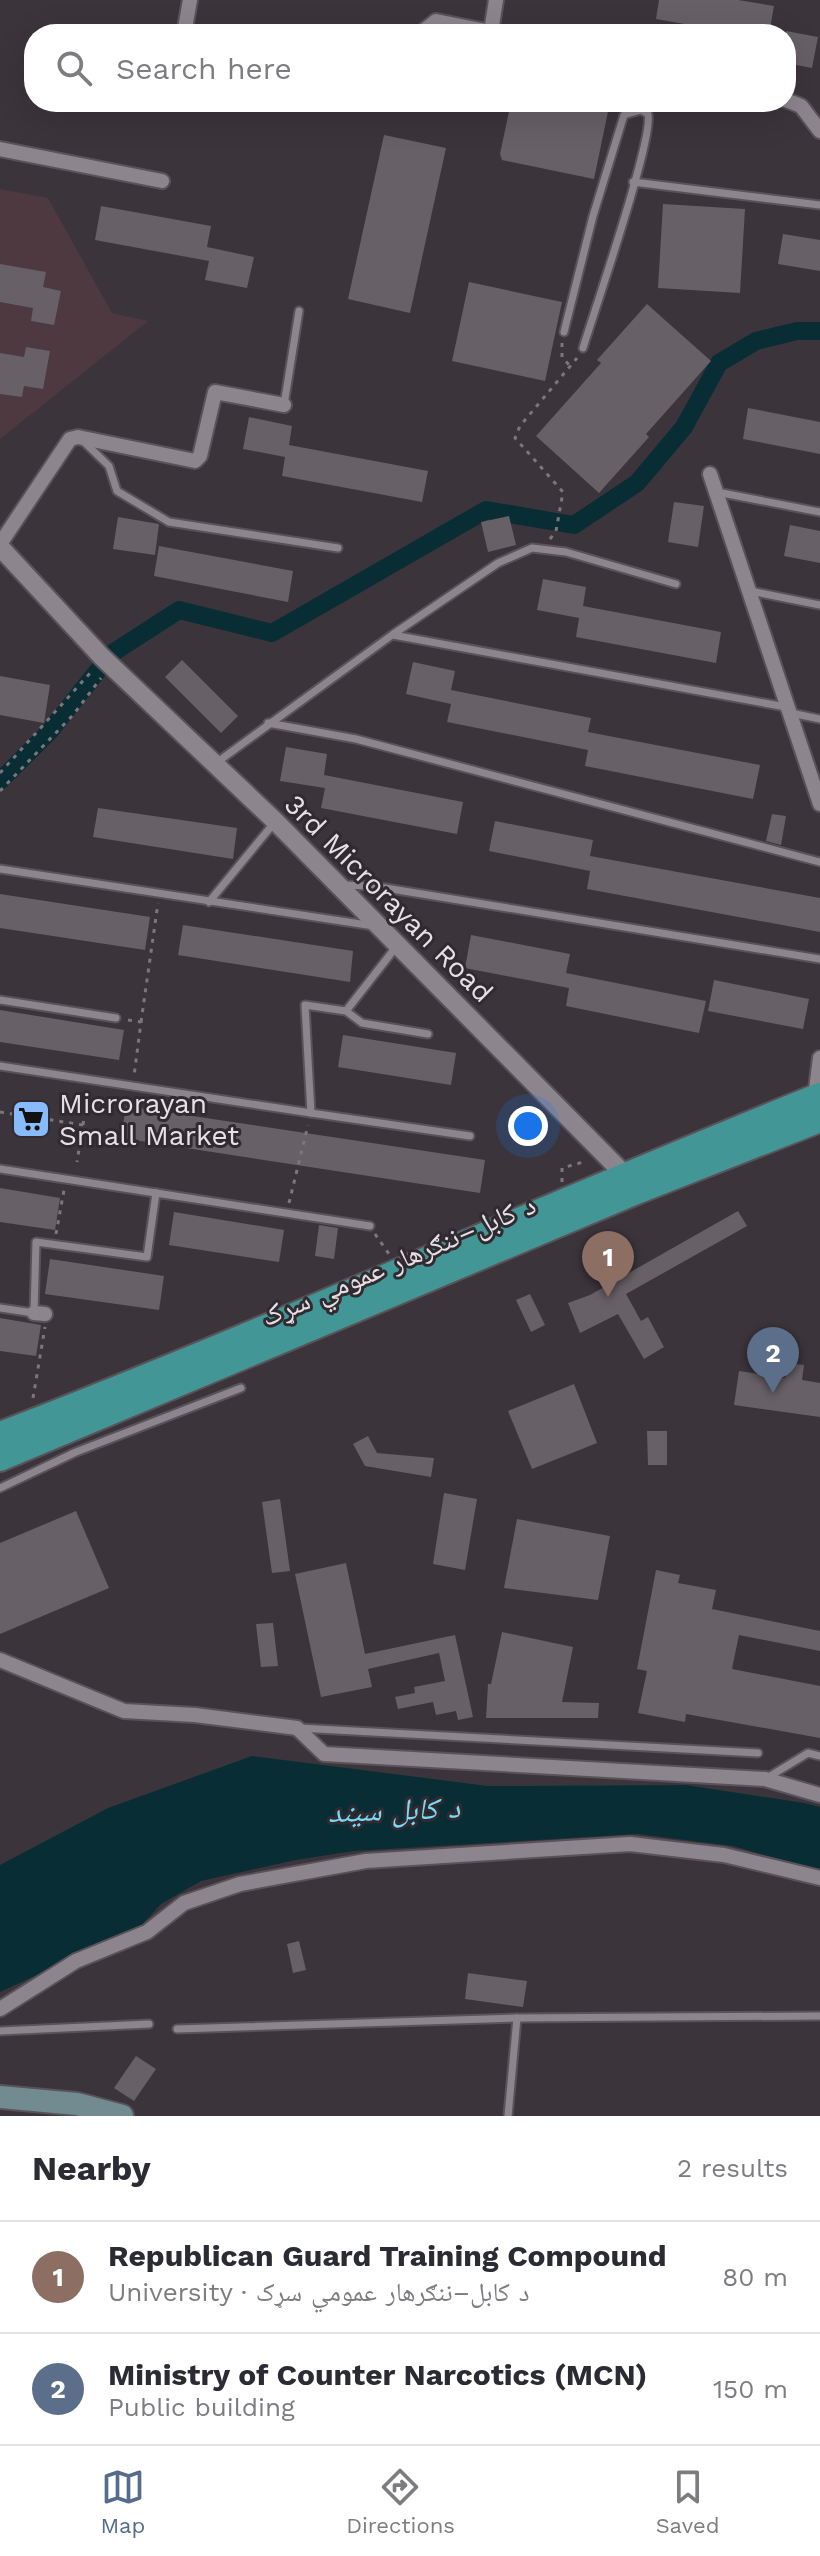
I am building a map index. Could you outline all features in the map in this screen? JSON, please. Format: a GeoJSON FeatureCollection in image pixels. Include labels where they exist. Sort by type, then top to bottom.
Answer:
{"type":"FeatureCollection","features":[{"type":"Feature","properties":{"kind":"highway","name":"د کابل–ننګرهار عمومي سړک"},"geometry":{"type":"LineString","coordinates":[[0,1434],[136,1382],[624,1174],[818,1104]]}},
{"type":"Feature","properties":{"kind":"highway","name":"د کابل–ننګرهار عمومي سړک"},"geometry":{"type":"LineString","coordinates":[[0,1459],[625,1197],[818,1104]]}},
{"type":"Feature","properties":{"kind":"main road"},"geometry":{"type":"LineString","coordinates":[[0,2097],[77,2104],[122,2116]]}},
{"type":"Feature","properties":{"kind":"street"},"geometry":{"type":"LineString","coordinates":[[186,24],[190,0]]}},
{"type":"Feature","properties":{"kind":"street"},"geometry":{"type":"LineString","coordinates":[[496,0],[496,24]]}},
{"type":"Feature","properties":{"kind":"street"},"geometry":{"type":"LineString","coordinates":[[432,24],[436,21],[451,24]]}},
{"type":"Feature","properties":{"kind":"street"},"geometry":{"type":"LineString","coordinates":[[796,104],[801,106],[820,131]]}},
{"type":"Feature","properties":{"kind":"street"},"geometry":{"type":"LineString","coordinates":[[0,149],[162,181]]}},
{"type":"Feature","properties":{"kind":"street"},"geometry":{"type":"LineString","coordinates":[[0,546],[64,443],[78,437],[195,461],[200,456],[215,392],[284,405]]}},
{"type":"Feature","properties":{"kind":"street"},"geometry":{"type":"LineString","coordinates":[[710,474],[820,804]]}},
{"type":"Feature","properties":{"kind":"street","name":"3rd Microrayan Road"},"geometry":{"type":"LineString","coordinates":[[0,546],[106,661],[275,821],[624,1174]]}},
{"type":"Feature","properties":{"kind":"street"},"geometry":{"type":"LineString","coordinates":[[818,1104],[820,1058]]}},
{"type":"Feature","properties":{"kind":"street"},"geometry":{"type":"LineString","coordinates":[[0,1660],[124,1711],[195,1715],[297,1728],[324,1754],[765,1779],[820,1795]]}},
{"type":"Feature","properties":{"kind":"street"},"geometry":{"type":"LineString","coordinates":[[0,2009],[76,1961],[147,1932],[184,1903],[240,1884],[366,1861],[630,1844],[724,1855],[820,1878]]}},
{"type":"Feature","properties":{"kind":"lane"},"geometry":{"type":"LineString","coordinates":[[564,332],[593,216],[624,115],[634,112]]}},
{"type":"Feature","properties":{"kind":"lane"},"geometry":{"type":"LineString","coordinates":[[583,348],[650,122],[644,112]]}},
{"type":"Feature","properties":{"kind":"lane"},"geometry":{"type":"LineString","coordinates":[[633,182],[820,205]]}},
{"type":"Feature","properties":{"kind":"lane"},"geometry":{"type":"LineString","coordinates":[[284,405],[299,311]]}},
{"type":"Feature","properties":{"kind":"lane"},"geometry":{"type":"LineString","coordinates":[[78,437],[109,466],[117,491],[169,522],[338,548]]}},
{"type":"Feature","properties":{"kind":"lane"},"geometry":{"type":"LineString","coordinates":[[715,491],[820,512]]}},
{"type":"Feature","properties":{"kind":"lane"},"geometry":{"type":"LineString","coordinates":[[214,764],[392,635],[498,563],[532,548],[566,552],[676,584]]}},
{"type":"Feature","properties":{"kind":"lane"},"geometry":{"type":"LineString","coordinates":[[750,591],[820,605]]}},
{"type":"Feature","properties":{"kind":"lane"},"geometry":{"type":"LineString","coordinates":[[392,635],[789,710],[820,719]]}},
{"type":"Feature","properties":{"kind":"lane"},"geometry":{"type":"LineString","coordinates":[[268,723],[356,739],[820,862]]}},
{"type":"Feature","properties":{"kind":"lane"},"geometry":{"type":"LineString","coordinates":[[209,902],[275,821]]}},
{"type":"Feature","properties":{"kind":"lane"},"geometry":{"type":"LineString","coordinates":[[0,869],[377,926]]}},
{"type":"Feature","properties":{"kind":"lane"},"geometry":{"type":"LineString","coordinates":[[336,884],[373,886],[820,959]]}},
{"type":"Feature","properties":{"kind":"lane"},"geometry":{"type":"LineString","coordinates":[[346,1011],[397,946]]}},
{"type":"Feature","properties":{"kind":"lane"},"geometry":{"type":"LineString","coordinates":[[0,1000],[116,1018]]}},
{"type":"Feature","properties":{"kind":"lane"},"geometry":{"type":"LineString","coordinates":[[311,1113],[305,1005],[346,1011],[362,1023],[428,1034]]}},
{"type":"Feature","properties":{"kind":"lane"},"geometry":{"type":"LineString","coordinates":[[0,1066],[470,1136]]}},
{"type":"Feature","properties":{"kind":"lane"},"geometry":{"type":"LineString","coordinates":[[0,1169],[370,1226]]}},
{"type":"Feature","properties":{"kind":"lane"},"geometry":{"type":"LineString","coordinates":[[0,1308],[40,1314],[36,1242],[147,1257],[156,1193]]}},
{"type":"Feature","properties":{"kind":"lane"},"geometry":{"type":"LineString","coordinates":[[0,1488],[76,1452],[241,1388]]}},
{"type":"Feature","properties":{"kind":"lane"},"geometry":{"type":"LineString","coordinates":[[297,1728],[758,1753]]}},
{"type":"Feature","properties":{"kind":"lane"},"geometry":{"type":"LineString","coordinates":[[765,1779],[808,1753],[820,1756]]}},
{"type":"Feature","properties":{"kind":"lane"},"geometry":{"type":"LineString","coordinates":[[177,2029],[517,2018],[820,2016]]}},
{"type":"Feature","properties":{"kind":"lane"},"geometry":{"type":"LineString","coordinates":[[508,2116],[517,2018]]}},
{"type":"Feature","properties":{"kind":"lane"},"geometry":{"type":"LineString","coordinates":[[0,2031],[149,2024]]}},
{"type":"Feature","properties":{"kind":"path"},"geometry":{"type":"LineString","coordinates":[[564,332],[562,357],[571,367]]}},
{"type":"Feature","properties":{"kind":"path"},"geometry":{"type":"LineString","coordinates":[[542,548],[558,523],[563,492],[515,438],[520,426],[571,367],[583,348]]}},
{"type":"Feature","properties":{"kind":"path"},"geometry":{"type":"LineString","coordinates":[[0,773],[106,661]]}},
{"type":"Feature","properties":{"kind":"path"},"geometry":{"type":"LineString","coordinates":[[0,791],[73,715],[106,661]]}},
{"type":"Feature","properties":{"kind":"path"},"geometry":{"type":"LineString","coordinates":[[133,1086],[160,895]]}},
{"type":"Feature","properties":{"kind":"path"},"geometry":{"type":"LineString","coordinates":[[116,1018],[141,1022]]}},
{"type":"Feature","properties":{"kind":"path"},"geometry":{"type":"LineString","coordinates":[[77,1162],[89,1080]]}},
{"type":"Feature","properties":{"kind":"path"},"geometry":{"type":"LineString","coordinates":[[0,1112],[83,1125]]}},
{"type":"Feature","properties":{"kind":"path"},"geometry":{"type":"LineString","coordinates":[[287,1214],[311,1113]]}},
{"type":"Feature","properties":{"kind":"path"},"geometry":{"type":"LineString","coordinates":[[55,1244],[66,1178]]}},
{"type":"Feature","properties":{"kind":"path"},"geometry":{"type":"LineString","coordinates":[[370,1226],[391,1258]]}},
{"type":"Feature","properties":{"kind":"path"},"geometry":{"type":"LineString","coordinates":[[32,1402],[40,1314]]}},
{"type":"Feature","properties":{"kind":"shaded area"},"geometry":{"type":"Polygon","coordinates":[[[0,189],[48,198],[112,313],[148,321],[0,439],[0,189]]]}},
{"type":"Feature","properties":{"kind":"water","name":"د کابل سيند"},"geometry":{"type":"Polygon","coordinates":[[[252,1756],[488,1786],[686,1785],[804,1803],[820,1807],[820,1871],[733,1846],[638,1834],[354,1851],[201,1881],[161,1904],[139,1928],[0,1992],[0,1865],[108,1808],[252,1756]]]}},
{"type":"Feature","properties":{"kind":"building"},"geometry":{"type":"Polygon","coordinates":[[[659,0],[738,0],[774,6],[771,24],[684,24],[656,19],[659,0]]]}},
{"type":"Feature","properties":{"kind":"building"},"geometry":{"type":"Polygon","coordinates":[[[796,33],[818,37],[812,68],[796,65],[796,33]]]}},
{"type":"Feature","properties":{"kind":"building"},"geometry":{"type":"Polygon","coordinates":[[[509,112],[608,112],[594,179],[502,160],[500,154],[509,112]]]}},
{"type":"Feature","properties":{"kind":"building"},"geometry":{"type":"Polygon","coordinates":[[[384,135],[446,148],[410,313],[348,299],[384,135]]]}},
{"type":"Feature","properties":{"kind":"building"},"geometry":{"type":"Polygon","coordinates":[[[663,204],[745,209],[740,293],[658,288],[663,204]]]}},
{"type":"Feature","properties":{"kind":"building"},"geometry":{"type":"Polygon","coordinates":[[[101,206],[211,226],[207,247],[254,257],[247,288],[205,280],[209,261],[95,240],[101,206]]]}},
{"type":"Feature","properties":{"kind":"building"},"geometry":{"type":"Polygon","coordinates":[[[783,234],[820,240],[820,271],[778,264],[783,234]]]}},
{"type":"Feature","properties":{"kind":"building"},"geometry":{"type":"Polygon","coordinates":[[[0,264],[46,272],[43,287],[61,291],[54,325],[31,321],[33,308],[0,302],[0,264]]]}},
{"type":"Feature","properties":{"kind":"building"},"geometry":{"type":"Polygon","coordinates":[[[469,282],[562,302],[545,381],[452,361],[469,282]]]}},
{"type":"Feature","properties":{"kind":"building"},"geometry":{"type":"Polygon","coordinates":[[[647,304],[711,361],[599,493],[536,436],[601,363],[597,360],[647,304]]]}},
{"type":"Feature","properties":{"kind":"building"},"geometry":{"type":"Polygon","coordinates":[[[26,347],[50,351],[43,389],[24,386],[22,397],[0,394],[0,353],[24,357],[26,347]]]}},
{"type":"Feature","properties":{"kind":"building"},"geometry":{"type":"Polygon","coordinates":[[[748,408],[820,422],[820,454],[743,439],[748,408]]]}},
{"type":"Feature","properties":{"kind":"building"},"geometry":{"type":"Polygon","coordinates":[[[249,417],[292,426],[289,445],[428,471],[422,502],[282,476],[285,457],[243,449],[249,417]]]}},
{"type":"Feature","properties":{"kind":"building"},"geometry":{"type":"Polygon","coordinates":[[[674,502],[704,506],[698,547],[668,542],[674,502]]]}},
{"type":"Feature","properties":{"kind":"building"},"geometry":{"type":"Polygon","coordinates":[[[509,516],[516,545],[488,552],[481,522],[509,516]]]}},
{"type":"Feature","properties":{"kind":"building"},"geometry":{"type":"Polygon","coordinates":[[[118,517],[159,524],[155,555],[113,549],[118,517]]]}},
{"type":"Feature","properties":{"kind":"building"},"geometry":{"type":"Polygon","coordinates":[[[790,525],[820,531],[820,563],[784,556],[790,525]]]}},
{"type":"Feature","properties":{"kind":"building"},"geometry":{"type":"Polygon","coordinates":[[[159,546],[293,571],[288,602],[154,576],[159,546]]]}},
{"type":"Feature","properties":{"kind":"building"},"geometry":{"type":"Polygon","coordinates":[[[543,579],[586,587],[583,606],[721,632],[716,663],[576,637],[579,618],[537,610],[543,579]]]}},
{"type":"Feature","properties":{"kind":"building"},"geometry":{"type":"Polygon","coordinates":[[[182,660],[238,716],[221,733],[165,677],[182,660]]]}},
{"type":"Feature","properties":{"kind":"building"},"geometry":{"type":"Polygon","coordinates":[[[413,662],[455,671],[451,690],[591,718],[588,732],[760,765],[753,799],[585,766],[588,750],[447,722],[451,704],[406,694],[413,662]]]}},
{"type":"Feature","properties":{"kind":"building"},"geometry":{"type":"Polygon","coordinates":[[[0,676],[50,685],[44,723],[0,715],[0,676]]]}},
{"type":"Feature","properties":{"kind":"building"},"geometry":{"type":"Polygon","coordinates":[[[286,747],[327,754],[324,775],[463,802],[457,834],[321,808],[325,788],[280,781],[286,747]]]}},
{"type":"Feature","properties":{"kind":"building"},"geometry":{"type":"Polygon","coordinates":[[[98,808],[237,828],[233,859],[93,837],[98,808]]]}},
{"type":"Feature","properties":{"kind":"building"},"geometry":{"type":"Polygon","coordinates":[[[772,814],[786,816],[781,845],[766,841],[772,814]]]}},
{"type":"Feature","properties":{"kind":"building"},"geometry":{"type":"Polygon","coordinates":[[[495,821],[593,840],[590,856],[820,898],[820,932],[587,889],[590,871],[489,851],[495,821]]]}},
{"type":"Feature","properties":{"kind":"building"},"geometry":{"type":"Polygon","coordinates":[[[0,894],[150,917],[145,950],[0,928],[0,894]]]}},
{"type":"Feature","properties":{"kind":"building"},"geometry":{"type":"Polygon","coordinates":[[[183,925],[353,951],[350,982],[178,955],[183,925]]]}},
{"type":"Feature","properties":{"kind":"building"},"geometry":{"type":"Polygon","coordinates":[[[471,935],[570,954],[566,973],[706,1001],[699,1033],[566,1006],[569,988],[465,968],[471,935]]]}},
{"type":"Feature","properties":{"kind":"building"},"geometry":{"type":"Polygon","coordinates":[[[714,980],[809,999],[803,1029],[708,1011],[714,980]]]}},
{"type":"Feature","properties":{"kind":"building"},"geometry":{"type":"Polygon","coordinates":[[[0,1010],[124,1030],[119,1060],[0,1042],[0,1010]]]}},
{"type":"Feature","properties":{"kind":"building"},"geometry":{"type":"Polygon","coordinates":[[[343,1035],[456,1053],[451,1085],[338,1067],[343,1035]]]}},
{"type":"Feature","properties":{"kind":"building"},"geometry":{"type":"Polygon","coordinates":[[[126,1106],[485,1160],[480,1193],[121,1138],[126,1106]]]}},
{"type":"Feature","properties":{"kind":"building"},"geometry":{"type":"Polygon","coordinates":[[[0,1188],[60,1198],[55,1230],[0,1222],[0,1188]]]}},
{"type":"Feature","properties":{"kind":"building"},"geometry":{"type":"Polygon","coordinates":[[[738,1211],[747,1226],[626,1294],[641,1321],[648,1317],[664,1347],[644,1359],[618,1314],[580,1333],[568,1303],[590,1295],[738,1211]]]}},
{"type":"Feature","properties":{"kind":"building"},"geometry":{"type":"Polygon","coordinates":[[[174,1212],[284,1230],[279,1262],[169,1245],[174,1212]]]}},
{"type":"Feature","properties":{"kind":"building"},"geometry":{"type":"Polygon","coordinates":[[[319,1225],[338,1228],[334,1259],[315,1256],[319,1225]]]}},
{"type":"Feature","properties":{"kind":"building"},"geometry":{"type":"Polygon","coordinates":[[[50,1259],[164,1276],[159,1310],[45,1294],[50,1259]]]}},
{"type":"Feature","properties":{"kind":"building"},"geometry":{"type":"Polygon","coordinates":[[[530,1294],[545,1325],[531,1332],[516,1300],[530,1294]]]}},
{"type":"Feature","properties":{"kind":"building"},"geometry":{"type":"Polygon","coordinates":[[[0,1318],[41,1325],[36,1356],[0,1351],[0,1318]]]}},
{"type":"Feature","properties":{"kind":"building"},"geometry":{"type":"Polygon","coordinates":[[[787,1363],[804,1365],[802,1380],[820,1383],[820,1417],[734,1405],[739,1371],[785,1378],[787,1363]]]}},
{"type":"Feature","properties":{"kind":"building"},"geometry":{"type":"Polygon","coordinates":[[[574,1384],[597,1443],[532,1469],[508,1411],[574,1384]]]}},
{"type":"Feature","properties":{"kind":"building"},"geometry":{"type":"Polygon","coordinates":[[[647,1431],[667,1431],[667,1465],[648,1465],[647,1431]]]}},
{"type":"Feature","properties":{"kind":"building"},"geometry":{"type":"Polygon","coordinates":[[[368,1436],[377,1453],[434,1458],[431,1477],[365,1466],[353,1444],[368,1436]]]}},
{"type":"Feature","properties":{"kind":"building"},"geometry":{"type":"Polygon","coordinates":[[[444,1493],[477,1499],[465,1570],[433,1564],[444,1493]]]}},
{"type":"Feature","properties":{"kind":"building"},"geometry":{"type":"Polygon","coordinates":[[[280,1499],[290,1571],[272,1573],[262,1502],[280,1499]]]}},
{"type":"Feature","properties":{"kind":"building"},"geometry":{"type":"Polygon","coordinates":[[[76,1511],[109,1588],[0,1634],[0,1543],[76,1511]]]}},
{"type":"Feature","properties":{"kind":"building"},"geometry":{"type":"Polygon","coordinates":[[[517,1519],[610,1536],[598,1600],[504,1588],[517,1519]]]}},
{"type":"Feature","properties":{"kind":"building"},"geometry":{"type":"Polygon","coordinates":[[[346,1563],[365,1654],[455,1635],[473,1717],[458,1720],[456,1711],[436,1715],[433,1702],[398,1709],[395,1697],[415,1693],[414,1687],[445,1681],[439,1653],[368,1669],[372,1687],[321,1697],[295,1574],[346,1563]]]}},
{"type":"Feature","properties":{"kind":"building"},"geometry":{"type":"Polygon","coordinates":[[[656,1570],[680,1575],[678,1583],[716,1590],[712,1609],[820,1631],[820,1651],[739,1635],[732,1669],[820,1686],[820,1738],[686,1714],[685,1722],[638,1713],[647,1671],[637,1669],[656,1570]]]}},
{"type":"Feature","properties":{"kind":"building"},"geometry":{"type":"Polygon","coordinates":[[[273,1623],[278,1666],[261,1667],[256,1624],[273,1623]]]}},
{"type":"Feature","properties":{"kind":"building"},"geometry":{"type":"Polygon","coordinates":[[[502,1632],[573,1647],[562,1702],[599,1703],[598,1718],[486,1718],[488,1684],[491,1684],[502,1632]]]}},
{"type":"Feature","properties":{"kind":"building"},"geometry":{"type":"Polygon","coordinates":[[[299,1941],[306,1970],[293,1973],[287,1944],[299,1941]]]}},
{"type":"Feature","properties":{"kind":"building"},"geometry":{"type":"Polygon","coordinates":[[[468,1973],[527,1981],[523,2007],[465,1999],[468,1973]]]}},
{"type":"Feature","properties":{"kind":"building"},"geometry":{"type":"Polygon","coordinates":[[[136,2056],[156,2069],[134,2101],[114,2088],[136,2056]]]}},
{"type":"Feature","properties":{"kind":"waterway"},"geometry":{"type":"LineString","coordinates":[[0,781],[50,731],[111,654],[179,610],[272,633],[486,510],[574,525],[637,483],[684,427],[719,363],[756,341],[797,331],[820,331]]}},
{"type":"Feature","properties":{"kind":"place","name":"Microrayan Small Market"},"geometry":{"type":"Point","coordinates":[31,1119]}},
{"type":"Feature","properties":{"kind":"place","name":"Republican Guard Training Compound"},"geometry":{"type":"Point","coordinates":[608,1297]}},
{"type":"Feature","properties":{"kind":"place","name":"Ministry of Counter Narcotics (MCN)"},"geometry":{"type":"Point","coordinates":[773,1393]}}]}
